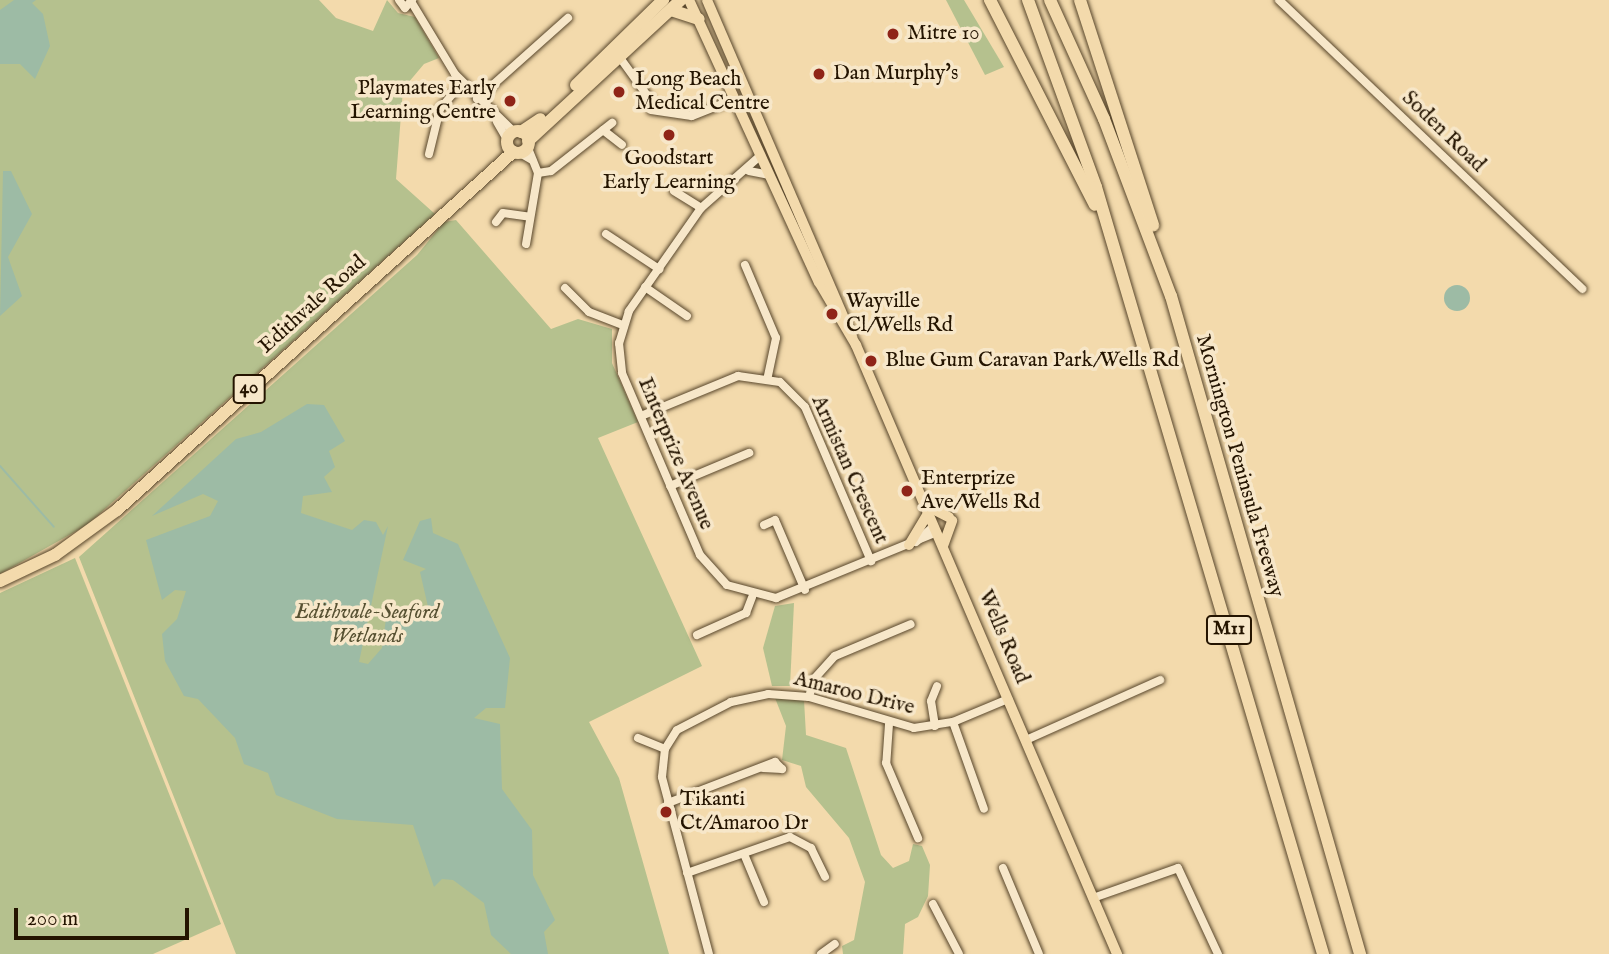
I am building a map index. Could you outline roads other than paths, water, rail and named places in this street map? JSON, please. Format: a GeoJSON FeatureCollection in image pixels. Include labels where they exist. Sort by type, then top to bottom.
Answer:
{"type":"FeatureCollection","features":[{"type":"Feature","properties":{"kind":"highway"},"geometry":{"type":"LineString","coordinates":[[990,0],[1069,146],[1132,307]]}},
{"type":"Feature","properties":{"kind":"highway","name":"M11"},"geometry":{"type":"LineString","coordinates":[[1028,0],[1132,307],[1323,954]]}},
{"type":"Feature","properties":{"kind":"highway","name":"Mornington Peninsula Freeway"},"geometry":{"type":"LineString","coordinates":[[1050,0],[1114,142],[1171,296],[1360,954]]}},
{"type":"Feature","properties":{"kind":"highway"},"geometry":{"type":"LineString","coordinates":[[1080,0],[1129,136],[1171,296]]}},
{"type":"Feature","properties":{"kind":"highway"},"geometry":{"type":"LineString","coordinates":[[672,3],[699,19]]}},
{"type":"Feature","properties":{"kind":"highway","name":"Edithvale Road"},"geometry":{"type":"LineString","coordinates":[[0,581],[97,526],[672,3]]}},
{"type":"Feature","properties":{"kind":"main road","name":"Wells Road"},"geometry":{"type":"LineString","coordinates":[[689,0],[770,175],[852,337]]}},
{"type":"Feature","properties":{"kind":"main road","name":"Wells Road"},"geometry":{"type":"LineString","coordinates":[[707,0],[1117,954]]}},
{"type":"Feature","properties":{"kind":"main road"},"geometry":{"type":"LineString","coordinates":[[913,544],[927,509],[951,519],[943,546]]}},
{"type":"Feature","properties":{"kind":"street"},"geometry":{"type":"LineString","coordinates":[[400,0],[410,4],[425,18],[462,83],[532,160],[538,173],[526,244]]}},
{"type":"Feature","properties":{"kind":"street","name":"Soden Road"},"geometry":{"type":"LineString","coordinates":[[1279,0],[1582,289]]}},
{"type":"Feature","properties":{"kind":"street"},"geometry":{"type":"LineString","coordinates":[[477,99],[568,18]]}},
{"type":"Feature","properties":{"kind":"street"},"geometry":{"type":"LineString","coordinates":[[616,53],[654,110],[692,116],[736,99]]}},
{"type":"Feature","properties":{"kind":"street"},"geometry":{"type":"LineString","coordinates":[[429,154],[440,109],[462,83]]}},
{"type":"Feature","properties":{"kind":"street"},"geometry":{"type":"LineString","coordinates":[[538,173],[548,173],[612,123]]}},
{"type":"Feature","properties":{"kind":"street"},"geometry":{"type":"LineString","coordinates":[[603,130],[622,145]]}},
{"type":"Feature","properties":{"kind":"street","name":"Enterprize Avenue"},"geometry":{"type":"LineString","coordinates":[[752,597],[707,567],[640,416],[620,364],[623,325],[645,287],[701,208],[725,183],[749,171],[761,155]]}},
{"type":"Feature","properties":{"kind":"street"},"geometry":{"type":"LineString","coordinates":[[749,171],[770,175]]}},
{"type":"Feature","properties":{"kind":"street"},"geometry":{"type":"LineString","coordinates":[[674,191],[701,208]]}},
{"type":"Feature","properties":{"kind":"street"},"geometry":{"type":"LineString","coordinates":[[496,222],[503,214],[530,217]]}},
{"type":"Feature","properties":{"kind":"street"},"geometry":{"type":"LineString","coordinates":[[607,234],[659,269]]}},
{"type":"Feature","properties":{"kind":"street"},"geometry":{"type":"LineString","coordinates":[[640,416],[738,376],[768,377],[776,338],[745,265]]}},
{"type":"Feature","properties":{"kind":"street"},"geometry":{"type":"LineString","coordinates":[[645,287],[687,316]]}},
{"type":"Feature","properties":{"kind":"street"},"geometry":{"type":"LineString","coordinates":[[565,288],[589,312],[623,325]]}},
{"type":"Feature","properties":{"kind":"street","name":"Armistan Crescent"},"geometry":{"type":"LineString","coordinates":[[768,377],[805,407],[871,561]]}},
{"type":"Feature","properties":{"kind":"street"},"geometry":{"type":"LineString","coordinates":[[670,486],[749,453]]}},
{"type":"Feature","properties":{"kind":"street"},"geometry":{"type":"LineString","coordinates":[[764,525],[775,520],[805,590]]}},
{"type":"Feature","properties":{"kind":"street"},"geometry":{"type":"LineString","coordinates":[[697,635],[746,613],[752,597],[805,590],[913,544],[935,529]]}},
{"type":"Feature","properties":{"kind":"street"},"geometry":{"type":"LineString","coordinates":[[809,697],[814,679],[835,656],[911,624]]}},
{"type":"Feature","properties":{"kind":"street"},"geometry":{"type":"LineString","coordinates":[[1026,740],[1160,680]]}},
{"type":"Feature","properties":{"kind":"street"},"geometry":{"type":"LineString","coordinates":[[935,726],[931,701],[937,686]]}},
{"type":"Feature","properties":{"kind":"street","name":"Amaroo Drive"},"geometry":{"type":"LineString","coordinates":[[665,749],[693,718],[732,702],[768,694],[809,697],[889,724],[935,726],[953,722],[1009,699]]}},
{"type":"Feature","properties":{"kind":"street"},"geometry":{"type":"LineString","coordinates":[[953,722],[984,809]]}},
{"type":"Feature","properties":{"kind":"street"},"geometry":{"type":"LineString","coordinates":[[889,724],[886,763],[918,838]]}},
{"type":"Feature","properties":{"kind":"street"},"geometry":{"type":"LineString","coordinates":[[638,738],[665,749],[668,803],[709,954]]}},
{"type":"Feature","properties":{"kind":"street"},"geometry":{"type":"LineString","coordinates":[[668,803],[763,768]]}},
{"type":"Feature","properties":{"kind":"street"},"geometry":{"type":"LineString","coordinates":[[687,873],[744,855],[779,839],[799,838],[811,848],[825,877]]}},
{"type":"Feature","properties":{"kind":"street"},"geometry":{"type":"LineString","coordinates":[[744,855],[764,902]]}},
{"type":"Feature","properties":{"kind":"street"},"geometry":{"type":"LineString","coordinates":[[1093,898],[1178,867],[1218,954]]}},
{"type":"Feature","properties":{"kind":"street"},"geometry":{"type":"LineString","coordinates":[[1003,868],[1039,954]]}},
{"type":"Feature","properties":{"kind":"street"},"geometry":{"type":"LineString","coordinates":[[933,904],[958,954]]}},
{"type":"Feature","properties":{"kind":"street"},"geometry":{"type":"LineString","coordinates":[[821,954],[835,944]]}},
{"type":"Feature","properties":{"kind":"waterway"},"geometry":{"type":"LineString","coordinates":[[0,466],[54,527]]}},
{"type":"Feature","properties":{"kind":"place","name":"Mitre 10"},"geometry":{"type":"Point","coordinates":[893,34]}},
{"type":"Feature","properties":{"kind":"place","name":"Dan Murphy's"},"geometry":{"type":"Point","coordinates":[819,74]}},
{"type":"Feature","properties":{"kind":"place","name":"Long Beach Medical Centre"},"geometry":{"type":"Point","coordinates":[619,92]}},
{"type":"Feature","properties":{"kind":"place","name":"Playmates Early Learning Centre"},"geometry":{"type":"Point","coordinates":[510,101]}},
{"type":"Feature","properties":{"kind":"place","name":"Goodstart Early Learning"},"geometry":{"type":"Point","coordinates":[669,135]}},
{"type":"Feature","properties":{"kind":"place","name":"Wayville Cl/Wells Rd"},"geometry":{"type":"Point","coordinates":[832,314]}},
{"type":"Feature","properties":{"kind":"place","name":"Blue Gum Caravan Park/Wells Rd"},"geometry":{"type":"Point","coordinates":[871,361]}},
{"type":"Feature","properties":{"kind":"place","name":"Enterprize Ave/Wells Rd"},"geometry":{"type":"Point","coordinates":[907,491]}},
{"type":"Feature","properties":{"kind":"place","name":"Tikanti Ct/Amaroo Dr"},"geometry":{"type":"Point","coordinates":[666,812]}},
{"type":"Feature","properties":{"kind":"park label","name":"Edithvale-Seaford Wetlands"},"geometry":{"type":"Point","coordinates":[367,625]}}]}
